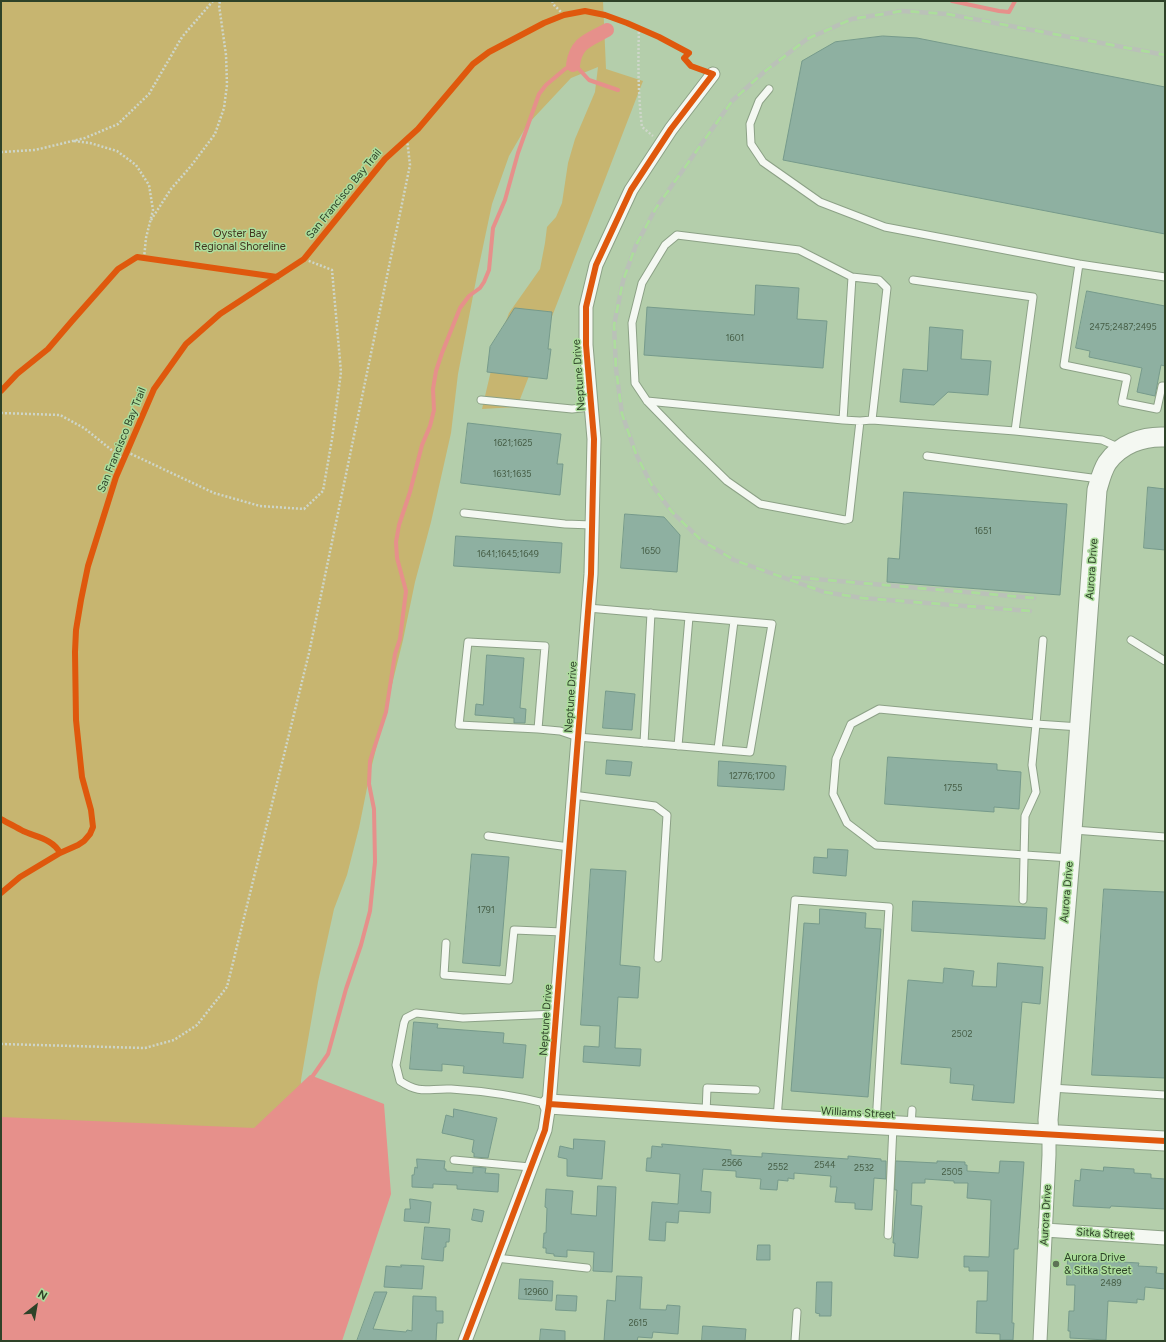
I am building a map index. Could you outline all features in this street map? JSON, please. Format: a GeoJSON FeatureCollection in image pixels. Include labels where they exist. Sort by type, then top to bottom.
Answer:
{"type":"FeatureCollection","features":[{"type":"Feature","properties":{"kind":"street","name":"Neptune Drive"},"geometry":{"type":"LineString","coordinates":[[465,1341],[545,1130],[549,1104],[591,574],[594,439],[586,345],[586,307],[596,265],[631,190],[662,142],[713,74]]}},
{"type":"Feature","properties":{"kind":"street","name":"Aurora Drive"},"geometry":{"type":"LineString","coordinates":[[1040,1341],[1049,1155],[1048,1122],[1098,490],[1100,479],[1108,462],[1131,442],[1145,438],[1165,438]]}},
{"type":"Feature","properties":{"kind":"street","name":"Williams Street"},"geometry":{"type":"LineString","coordinates":[[549,1104],[777,1119],[898,1121],[1049,1134],[1165,1141]]}},
{"type":"Feature","properties":{"kind":"street","name":"Sitka Street"},"geometry":{"type":"LineString","coordinates":[[1046,1230],[1165,1238]]}},
{"type":"Feature","properties":{"kind":"lane"},"geometry":{"type":"LineString","coordinates":[[769,89],[759,101],[750,124],[751,144],[763,162],[820,202],[885,227],[1079,264],[1165,276]]}},
{"type":"Feature","properties":{"kind":"lane"},"geometry":{"type":"LineString","coordinates":[[860,421],[849,519],[845,520],[760,504],[727,481],[647,402],[635,383],[632,323],[642,283],[664,245],[677,235],[798,250],[852,276],[879,280],[887,288],[872,420]]}},
{"type":"Feature","properties":{"kind":"lane"},"geometry":{"type":"LineString","coordinates":[[1079,264],[1064,365],[1126,378],[1122,402],[1157,409],[1162,386],[1165,386]]}},
{"type":"Feature","properties":{"kind":"lane"},"geometry":{"type":"LineString","coordinates":[[843,420],[852,276]]}},
{"type":"Feature","properties":{"kind":"lane"},"geometry":{"type":"LineString","coordinates":[[913,280],[1033,297],[1015,431]]}},
{"type":"Feature","properties":{"kind":"lane"},"geometry":{"type":"LineString","coordinates":[[481,400],[572,409],[591,407]]}},
{"type":"Feature","properties":{"kind":"lane"},"geometry":{"type":"LineString","coordinates":[[647,402],[843,420],[872,420],[1015,431],[1102,440],[1121,450]]}},
{"type":"Feature","properties":{"kind":"lane"},"geometry":{"type":"LineString","coordinates":[[927,456],[1100,479]]}},
{"type":"Feature","properties":{"kind":"lane"},"geometry":{"type":"LineString","coordinates":[[464,513],[565,524],[592,525]]}},
{"type":"Feature","properties":{"kind":"lane"},"geometry":{"type":"LineString","coordinates":[[538,729],[545,646],[468,642],[459,725],[560,731],[578,737],[750,752],[772,624],[588,608]]}},
{"type":"Feature","properties":{"kind":"lane"},"geometry":{"type":"LineString","coordinates":[[644,743],[650,613]]}},
{"type":"Feature","properties":{"kind":"lane"},"geometry":{"type":"LineString","coordinates":[[678,746],[689,617]]}},
{"type":"Feature","properties":{"kind":"lane"},"geometry":{"type":"LineString","coordinates":[[718,749],[734,621]]}},
{"type":"Feature","properties":{"kind":"lane"},"geometry":{"type":"LineString","coordinates":[[1023,900],[1025,816],[1036,792],[1032,765],[1043,640]]}},
{"type":"Feature","properties":{"kind":"lane"},"geometry":{"type":"LineString","coordinates":[[1131,640],[1165,662]]}},
{"type":"Feature","properties":{"kind":"lane"},"geometry":{"type":"LineString","coordinates":[[1070,858],[876,845],[847,823],[832,794],[836,759],[852,724],[879,709],[1080,727]]}},
{"type":"Feature","properties":{"kind":"lane"},"geometry":{"type":"LineString","coordinates":[[573,795],[655,806],[667,815],[658,958]]}},
{"type":"Feature","properties":{"kind":"lane"},"geometry":{"type":"LineString","coordinates":[[1072,830],[1165,837]]}},
{"type":"Feature","properties":{"kind":"lane"},"geometry":{"type":"LineString","coordinates":[[488,836],[569,847]]}},
{"type":"Feature","properties":{"kind":"lane"},"geometry":{"type":"LineString","coordinates":[[777,1119],[795,900],[890,907],[898,1121],[888,1235]]}},
{"type":"Feature","properties":{"kind":"lane"},"geometry":{"type":"LineString","coordinates":[[446,943],[444,975],[509,980],[514,930],[563,932]]}},
{"type":"Feature","properties":{"kind":"lane"},"geometry":{"type":"LineString","coordinates":[[549,1104],[522,1097],[450,1089],[419,1091],[408,1087],[400,1081],[396,1064],[406,1018],[416,1013],[463,1018],[556,1014]]}},
{"type":"Feature","properties":{"kind":"lane"},"geometry":{"type":"LineString","coordinates":[[706,1114],[707,1088],[756,1090]]}},
{"type":"Feature","properties":{"kind":"lane"},"geometry":{"type":"LineString","coordinates":[[1051,1088],[1165,1095]]}},
{"type":"Feature","properties":{"kind":"lane"},"geometry":{"type":"LineString","coordinates":[[454,1160],[530,1167]]}},
{"type":"Feature","properties":{"kind":"lane"},"geometry":{"type":"LineString","coordinates":[[496,1258],[587,1268]]}},
{"type":"Feature","properties":{"kind":"lane"},"geometry":{"type":"LineString","coordinates":[[795,1341],[797,1312]]}},
{"type":"Feature","properties":{"kind":"path"},"geometry":{"type":"LineString","coordinates":[[1,152],[35,150],[86,138],[118,124],[149,94],[182,37],[213,1]]}},
{"type":"Feature","properties":{"kind":"path"},"geometry":{"type":"LineString","coordinates":[[150,220],[171,189],[215,134],[224,108],[226,55],[219,5],[220,1]]}},
{"type":"Feature","properties":{"kind":"path"},"geometry":{"type":"LineString","coordinates":[[552,1],[564,15]]}},
{"type":"Feature","properties":{"kind":"path"},"geometry":{"type":"LineString","coordinates":[[557,18],[571,14]]}},
{"type":"Feature","properties":{"kind":"path"},"geometry":{"type":"LineString","coordinates":[[646,31],[636,27],[639,105],[642,127],[662,142]]}},
{"type":"Feature","properties":{"kind":"path"},"geometry":{"type":"LineString","coordinates":[[401,144],[412,134]]}},
{"type":"Feature","properties":{"kind":"path"},"geometry":{"type":"LineString","coordinates":[[1,1044],[145,1048],[174,1040],[197,1025],[227,987],[309,653],[410,165],[406,139]]}},
{"type":"Feature","properties":{"kind":"path"},"geometry":{"type":"LineString","coordinates":[[69,142],[90,143],[117,151],[136,165],[150,186],[153,210],[140,258],[151,259]]}},
{"type":"Feature","properties":{"kind":"path"},"geometry":{"type":"LineString","coordinates":[[126,452],[214,493],[260,506],[304,509],[323,491],[341,372],[332,270],[301,261]]}},
{"type":"Feature","properties":{"kind":"path"},"geometry":{"type":"LineString","coordinates":[[1,413],[60,415],[84,428],[122,462]]}},
{"type":"Feature","properties":{"kind":"green space","name":"Oyster Bay Regional Shoreline"},"geometry":{"type":"Polygon","coordinates":[[[1,1],[603,1],[606,69],[643,81],[517,407],[482,409],[497,345],[509,313],[540,269],[547,227],[556,217],[562,203],[568,163],[575,139],[595,92],[598,67],[571,78],[527,125],[509,156],[492,204],[458,374],[451,433],[431,522],[415,582],[403,640],[370,773],[359,828],[347,875],[334,909],[318,982],[301,1080],[300,1129],[1,1139],[1,1]]]}},
{"type":"Feature","properties":{"kind":"shaded area"},"geometry":{"type":"Polygon","coordinates":[[[310,1075],[384,1104],[391,1194],[342,1341],[1,1341],[1,1117],[254,1128],[310,1075]]]}},
{"type":"Feature","properties":{"kind":"building"},"geometry":{"type":"Polygon","coordinates":[[[883,36],[917,38],[1165,87],[1165,234],[783,160],[802,61],[835,42],[883,36]]]}},
{"type":"Feature","properties":{"kind":"building"},"geometry":{"type":"Polygon","coordinates":[[[756,285],[799,288],[797,319],[827,321],[823,368],[644,355],[647,307],[754,315],[756,285]]]}},
{"type":"Feature","properties":{"kind":"building"},"geometry":{"type":"Polygon","coordinates":[[[1087,291],[1165,306],[1165,366],[1161,365],[1155,396],[1137,392],[1142,368],[1089,357],[1090,351],[1076,348],[1087,291]]]}},
{"type":"Feature","properties":{"kind":"building"},"geometry":{"type":"Polygon","coordinates":[[[515,308],[552,312],[548,349],[551,349],[547,379],[487,372],[490,347],[515,308]]]}},
{"type":"Feature","properties":{"kind":"building"},"geometry":{"type":"Polygon","coordinates":[[[930,327],[963,330],[961,359],[991,361],[988,395],[948,392],[934,405],[900,402],[903,369],[927,371],[930,327]]]}},
{"type":"Feature","properties":{"kind":"building"},"geometry":{"type":"Polygon","coordinates":[[[468,423],[561,434],[557,464],[563,464],[560,495],[461,483],[468,423]]]}},
{"type":"Feature","properties":{"kind":"building"},"geometry":{"type":"Polygon","coordinates":[[[1148,487],[1165,489],[1165,550],[1144,548],[1148,487]]]}},
{"type":"Feature","properties":{"kind":"building"},"geometry":{"type":"Polygon","coordinates":[[[904,492],[1067,504],[1060,595],[887,582],[888,558],[899,559],[904,492]]]}},
{"type":"Feature","properties":{"kind":"building"},"geometry":{"type":"Polygon","coordinates":[[[625,514],[664,517],[680,535],[677,572],[621,568],[625,514]]]}},
{"type":"Feature","properties":{"kind":"building"},"geometry":{"type":"Polygon","coordinates":[[[456,536],[562,543],[560,573],[454,566],[456,536]]]}},
{"type":"Feature","properties":{"kind":"building"},"geometry":{"type":"Polygon","coordinates":[[[487,655],[524,658],[520,708],[526,709],[525,723],[514,723],[514,718],[475,715],[476,704],[483,705],[487,655]]]}},
{"type":"Feature","properties":{"kind":"building"},"geometry":{"type":"Polygon","coordinates":[[[606,691],[635,694],[632,730],[603,728],[606,691]]]}},
{"type":"Feature","properties":{"kind":"building"},"geometry":{"type":"Polygon","coordinates":[[[888,757],[997,764],[997,770],[1021,772],[1019,809],[994,807],[994,812],[885,804],[888,757]]]}},
{"type":"Feature","properties":{"kind":"building"},"geometry":{"type":"Polygon","coordinates":[[[607,760],[632,762],[630,776],[606,774],[607,760]]]}},
{"type":"Feature","properties":{"kind":"building"},"geometry":{"type":"Polygon","coordinates":[[[719,761],[786,766],[784,790],[718,786],[719,761]]]}},
{"type":"Feature","properties":{"kind":"building"},"geometry":{"type":"Polygon","coordinates":[[[828,849],[848,850],[846,876],[813,873],[814,857],[827,858],[828,849]]]}},
{"type":"Feature","properties":{"kind":"building"},"geometry":{"type":"Polygon","coordinates":[[[472,854],[509,857],[500,966],[463,963],[472,854]]]}},
{"type":"Feature","properties":{"kind":"building"},"geometry":{"type":"Polygon","coordinates":[[[591,869],[626,871],[620,965],[640,967],[638,998],[618,997],[615,1048],[641,1049],[640,1066],[583,1062],[584,1046],[599,1047],[600,1026],[581,1025],[591,869]]]}},
{"type":"Feature","properties":{"kind":"building"},"geometry":{"type":"Polygon","coordinates":[[[1104,889],[1165,892],[1165,1078],[1092,1075],[1104,889]]]}},
{"type":"Feature","properties":{"kind":"building"},"geometry":{"type":"Polygon","coordinates":[[[913,901],[1047,908],[1045,939],[912,931],[913,901]]]}},
{"type":"Feature","properties":{"kind":"building"},"geometry":{"type":"Polygon","coordinates":[[[820,909],[866,913],[865,928],[881,929],[868,1097],[791,1091],[804,923],[819,924],[820,909]]]}},
{"type":"Feature","properties":{"kind":"building"},"geometry":{"type":"Polygon","coordinates":[[[998,963],[1043,967],[1040,1004],[1022,1002],[1014,1103],[972,1100],[974,1085],[950,1083],[951,1068],[901,1064],[908,980],[943,983],[944,968],[974,971],[972,986],[996,987],[998,963]]]}},
{"type":"Feature","properties":{"kind":"building"},"geometry":{"type":"Polygon","coordinates":[[[414,1022],[438,1024],[437,1028],[504,1033],[503,1043],[526,1045],[523,1078],[463,1073],[464,1066],[442,1064],[442,1071],[410,1069],[414,1022]]]}},
{"type":"Feature","properties":{"kind":"building"},"geometry":{"type":"Polygon","coordinates":[[[454,1109],[497,1118],[488,1158],[474,1157],[474,1153],[472,1152],[474,1140],[442,1133],[446,1115],[453,1117],[454,1109]]]}},
{"type":"Feature","properties":{"kind":"building"},"geometry":{"type":"Polygon","coordinates":[[[574,1139],[605,1141],[602,1179],[567,1176],[567,1159],[558,1157],[560,1146],[573,1149],[574,1139]]]}},
{"type":"Feature","properties":{"kind":"building"},"geometry":{"type":"Polygon","coordinates":[[[662,1144],[731,1150],[731,1155],[762,1157],[762,1153],[848,1159],[848,1156],[881,1159],[881,1161],[886,1161],[886,1179],[874,1178],[872,1210],[855,1209],[855,1203],[835,1202],[837,1187],[830,1187],[831,1176],[794,1173],[794,1179],[788,1178],[788,1181],[778,1180],[777,1190],[760,1189],[761,1179],[736,1177],[736,1171],[703,1169],[701,1191],[711,1192],[710,1213],[679,1211],[678,1223],[666,1222],[665,1241],[649,1240],[652,1202],[678,1204],[680,1174],[646,1171],[647,1158],[651,1158],[652,1146],[662,1147],[662,1144]]]}},
{"type":"Feature","properties":{"kind":"building"},"geometry":{"type":"Polygon","coordinates":[[[417,1159],[445,1161],[444,1169],[446,1169],[446,1171],[473,1173],[473,1167],[486,1168],[485,1173],[499,1174],[498,1192],[457,1189],[457,1185],[433,1184],[433,1188],[412,1187],[412,1175],[414,1175],[415,1167],[417,1168],[417,1159]]]}},
{"type":"Feature","properties":{"kind":"building"},"geometry":{"type":"Polygon","coordinates":[[[896,1161],[937,1163],[937,1161],[965,1162],[965,1165],[967,1165],[967,1171],[999,1173],[1000,1161],[1024,1162],[1018,1249],[1014,1249],[1013,1340],[1000,1340],[1000,1334],[976,1333],[977,1301],[987,1301],[988,1271],[969,1271],[969,1267],[964,1267],[964,1256],[989,1257],[991,1200],[967,1198],[968,1183],[954,1183],[954,1181],[925,1179],[925,1183],[912,1183],[911,1205],[922,1206],[918,1258],[894,1256],[895,1243],[893,1243],[897,1190],[895,1190],[896,1161]]]}},
{"type":"Feature","properties":{"kind":"building"},"geometry":{"type":"Polygon","coordinates":[[[1104,1167],[1134,1169],[1134,1173],[1151,1174],[1151,1178],[1165,1179],[1165,1209],[1111,1206],[1110,1208],[1073,1206],[1075,1180],[1080,1181],[1081,1169],[1103,1171],[1104,1167]]]}},
{"type":"Feature","properties":{"kind":"building"},"geometry":{"type":"Polygon","coordinates":[[[598,1186],[616,1187],[612,1272],[593,1271],[594,1252],[567,1250],[567,1257],[554,1256],[554,1254],[546,1253],[546,1248],[543,1248],[544,1233],[546,1233],[546,1189],[573,1191],[571,1214],[596,1216],[598,1186]]]}},
{"type":"Feature","properties":{"kind":"building"},"geometry":{"type":"Polygon","coordinates":[[[410,1199],[431,1202],[429,1223],[404,1221],[405,1209],[410,1209],[410,1199]]]}},
{"type":"Feature","properties":{"kind":"building"},"geometry":{"type":"Polygon","coordinates":[[[474,1209],[484,1211],[482,1222],[472,1220],[474,1209]]]}},
{"type":"Feature","properties":{"kind":"building"},"geometry":{"type":"Polygon","coordinates":[[[425,1227],[450,1229],[449,1242],[446,1242],[446,1247],[444,1247],[443,1261],[422,1259],[425,1227]]]}},
{"type":"Feature","properties":{"kind":"building"},"geometry":{"type":"Polygon","coordinates":[[[758,1245],[770,1245],[770,1260],[757,1260],[758,1245]]]}},
{"type":"Feature","properties":{"kind":"building"},"geometry":{"type":"Polygon","coordinates":[[[1068,1259],[1139,1263],[1138,1266],[1157,1267],[1156,1273],[1165,1274],[1165,1289],[1145,1287],[1144,1300],[1137,1299],[1137,1303],[1108,1301],[1106,1340],[1070,1338],[1070,1331],[1068,1331],[1069,1311],[1074,1311],[1075,1285],[1067,1285],[1068,1259]]]}},
{"type":"Feature","properties":{"kind":"building"},"geometry":{"type":"Polygon","coordinates":[[[401,1265],[424,1266],[422,1289],[384,1287],[386,1266],[401,1267],[401,1265]]]}},
{"type":"Feature","properties":{"kind":"building"},"geometry":{"type":"Polygon","coordinates":[[[617,1276],[642,1277],[640,1309],[666,1310],[667,1305],[680,1306],[678,1334],[653,1332],[652,1338],[638,1337],[637,1341],[604,1341],[607,1300],[615,1301],[617,1276]]]}},
{"type":"Feature","properties":{"kind":"building"},"geometry":{"type":"Polygon","coordinates":[[[520,1279],[553,1281],[552,1301],[519,1299],[520,1279]]]}},
{"type":"Feature","properties":{"kind":"building"},"geometry":{"type":"Polygon","coordinates":[[[817,1282],[832,1282],[831,1316],[819,1316],[820,1314],[816,1313],[817,1282]]]}},
{"type":"Feature","properties":{"kind":"building"},"geometry":{"type":"Polygon","coordinates":[[[375,1292],[387,1292],[373,1329],[406,1332],[407,1330],[412,1331],[413,1296],[436,1297],[436,1311],[443,1311],[443,1323],[437,1323],[436,1341],[357,1341],[375,1292]]]}},
{"type":"Feature","properties":{"kind":"building"},"geometry":{"type":"Polygon","coordinates":[[[557,1295],[577,1296],[576,1311],[556,1310],[557,1295]]]}},
{"type":"Feature","properties":{"kind":"building"},"geometry":{"type":"Polygon","coordinates":[[[703,1326],[746,1329],[745,1341],[702,1341],[703,1326]]]}},
{"type":"Feature","properties":{"kind":"building"},"geometry":{"type":"Polygon","coordinates":[[[541,1329],[565,1331],[565,1341],[540,1341],[541,1329]]]}},
{"type":"Feature","properties":{"kind":"waterway"},"geometry":{"type":"LineString","coordinates":[[952,1],[1009,12],[1015,1]]}},
{"type":"Feature","properties":{"kind":"waterway"},"geometry":{"type":"LineString","coordinates":[[573,65],[580,46],[589,39],[607,30]]}},
{"type":"Feature","properties":{"kind":"waterway"},"geometry":{"type":"LineString","coordinates":[[310,1080],[328,1054],[370,911],[375,862],[374,809],[369,784],[370,761],[386,712],[395,654],[400,639],[406,591],[397,558],[396,542],[399,525],[410,492],[422,445],[430,426],[434,410],[433,389],[436,371],[460,308],[469,296],[480,288],[489,270],[493,228],[505,200],[518,153],[539,94],[546,85],[565,69],[573,65],[577,67],[589,80],[618,90]]}},
{"type":"Feature","properties":{"kind":"railway"},"geometry":{"type":"LineString","coordinates":[[1030,611],[862,598],[824,592],[734,560],[701,540],[672,512],[651,484],[636,454],[622,414],[616,369],[614,325],[623,281],[636,245],[656,208],[732,101],[764,72],[807,39],[852,19],[902,11],[947,14],[1165,55]]}},
{"type":"Feature","properties":{"kind":"railway"},"geometry":{"type":"LineString","coordinates":[[792,577],[1034,598]]}},
{"type":"Feature","properties":{"kind":"cycle path","name":"San Francisco Bay Trail"},"geometry":{"type":"LineString","coordinates":[[1,893],[20,877],[60,853],[84,841],[90,834],[93,827],[91,810],[82,777],[76,720],[75,652],[76,630],[81,600],[88,566],[116,477],[154,389],[186,344],[220,314],[304,259],[385,159],[418,129],[473,64],[489,52],[544,23],[564,15],[585,11],[605,15],[627,23],[659,37],[689,53],[684,58],[691,66],[713,74],[671,129],[631,190],[596,265],[586,307],[586,345],[594,439],[591,574],[549,1104],[545,1130],[465,1341]]}},
{"type":"Feature","properties":{"kind":"cycle path"},"geometry":{"type":"LineString","coordinates":[[1,391],[17,374],[48,349],[118,269],[137,257],[277,277]]}},
{"type":"Feature","properties":{"kind":"cycle path"},"geometry":{"type":"LineString","coordinates":[[1,819],[23,831],[49,841],[60,853]]}},
{"type":"Feature","properties":{"kind":"cycle path"},"geometry":{"type":"LineString","coordinates":[[549,1104],[777,1119],[1165,1141]]}},
{"type":"Feature","properties":{"kind":"place","name":"Aurora Drive & Sitka Street"},"geometry":{"type":"Point","coordinates":[1056,1264]}}]}
